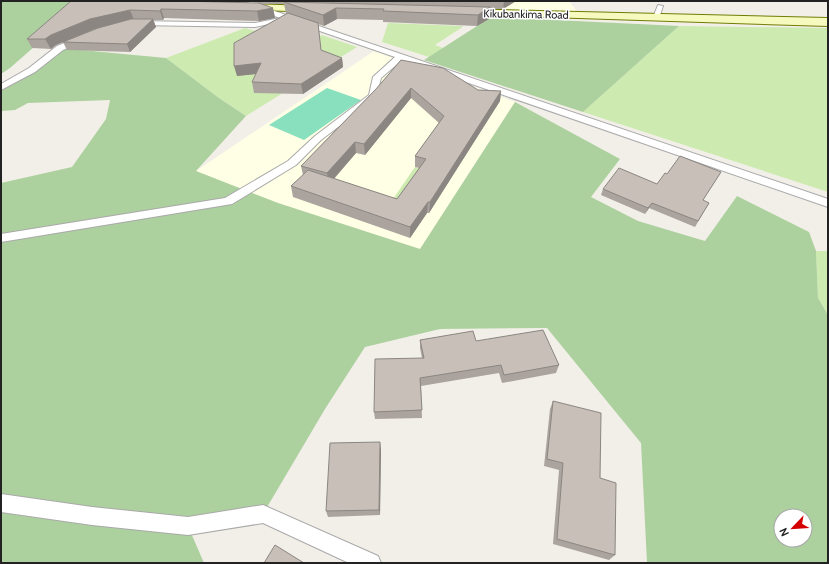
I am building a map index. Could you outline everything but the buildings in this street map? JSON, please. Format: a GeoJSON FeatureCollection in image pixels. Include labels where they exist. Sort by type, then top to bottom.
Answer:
{"type":"FeatureCollection","features":[{"type":"Feature","properties":{"kind":"street"},"geometry":{"type":"LineString","coordinates":[[233,7],[254,4],[328,9]]}},
{"type":"Feature","properties":{"kind":"street","name":"Kikubankima Road"},"geometry":{"type":"LineString","coordinates":[[446,12],[659,12],[828,22]]}},
{"type":"Feature","properties":{"kind":"lane"},"geometry":{"type":"LineString","coordinates":[[254,4],[288,18],[828,203]]}},
{"type":"Feature","properties":{"kind":"lane"},"geometry":{"type":"LineString","coordinates":[[127,25],[134,23],[255,25],[288,18]]}},
{"type":"Feature","properties":{"kind":"lane"},"geometry":{"type":"LineString","coordinates":[[1,87],[32,70],[60,48],[91,35]]}},
{"type":"Feature","properties":{"kind":"lane"},"geometry":{"type":"LineString","coordinates":[[1,238],[228,202],[292,163],[318,138],[374,96],[377,77],[401,56]]}},
{"type":"Feature","properties":{"kind":"lane"},"geometry":{"type":"LineString","coordinates":[[1,503],[92,516],[188,526],[263,514],[371,563]]}},
{"type":"Feature","properties":{"kind":"shaded area"},"geometry":{"type":"Polygon","coordinates":[[[131,1],[569,1],[578,13],[260,3],[250,5],[131,1]]]}},
{"type":"Feature","properties":{"kind":"shaded area"},"geometry":{"type":"Polygon","coordinates":[[[374,51],[515,102],[420,249],[278,203],[196,171],[374,51]]]}},
{"type":"Feature","properties":{"kind":"green space"},"geometry":{"type":"Polygon","coordinates":[[[1,1],[61,1],[83,4],[10,68],[1,74],[1,1]]]}},
{"type":"Feature","properties":{"kind":"green space"},"geometry":{"type":"Polygon","coordinates":[[[491,17],[679,26],[583,112],[424,60],[491,17]]]}},
{"type":"Feature","properties":{"kind":"green space"},"geometry":{"type":"Polygon","coordinates":[[[388,23],[463,26],[435,45],[443,48],[429,57],[382,42],[388,23]]]}},
{"type":"Feature","properties":{"kind":"green space"},"geometry":{"type":"Polygon","coordinates":[[[679,26],[828,28],[828,192],[583,112],[679,26]]]}},
{"type":"Feature","properties":{"kind":"green space"},"geometry":{"type":"Polygon","coordinates":[[[245,28],[304,45],[322,35],[357,47],[246,116],[219,98],[166,58],[245,28]]]}},
{"type":"Feature","properties":{"kind":"green space"},"geometry":{"type":"Polygon","coordinates":[[[60,48],[166,58],[219,98],[246,116],[196,171],[278,203],[420,249],[515,102],[620,159],[591,197],[638,221],[705,241],[737,196],[809,232],[816,251],[818,298],[828,315],[828,563],[647,563],[641,443],[547,328],[440,329],[365,347],[325,409],[263,514],[188,526],[204,563],[1,563],[1,183],[72,167],[106,119],[110,100],[28,103],[15,110],[1,111],[1,87],[60,48]]]}},
{"type":"Feature","properties":{"kind":"green space"},"geometry":{"type":"Polygon","coordinates":[[[327,88],[361,100],[304,140],[269,125],[327,88]]]}},
{"type":"Feature","properties":{"kind":"green space"},"geometry":{"type":"Polygon","coordinates":[[[415,167],[425,170],[401,205],[391,202],[415,167]]]}},
{"type":"Feature","properties":{"kind":"green space"},"geometry":{"type":"Polygon","coordinates":[[[816,251],[828,251],[828,315],[818,298],[816,251]]]}}]}
